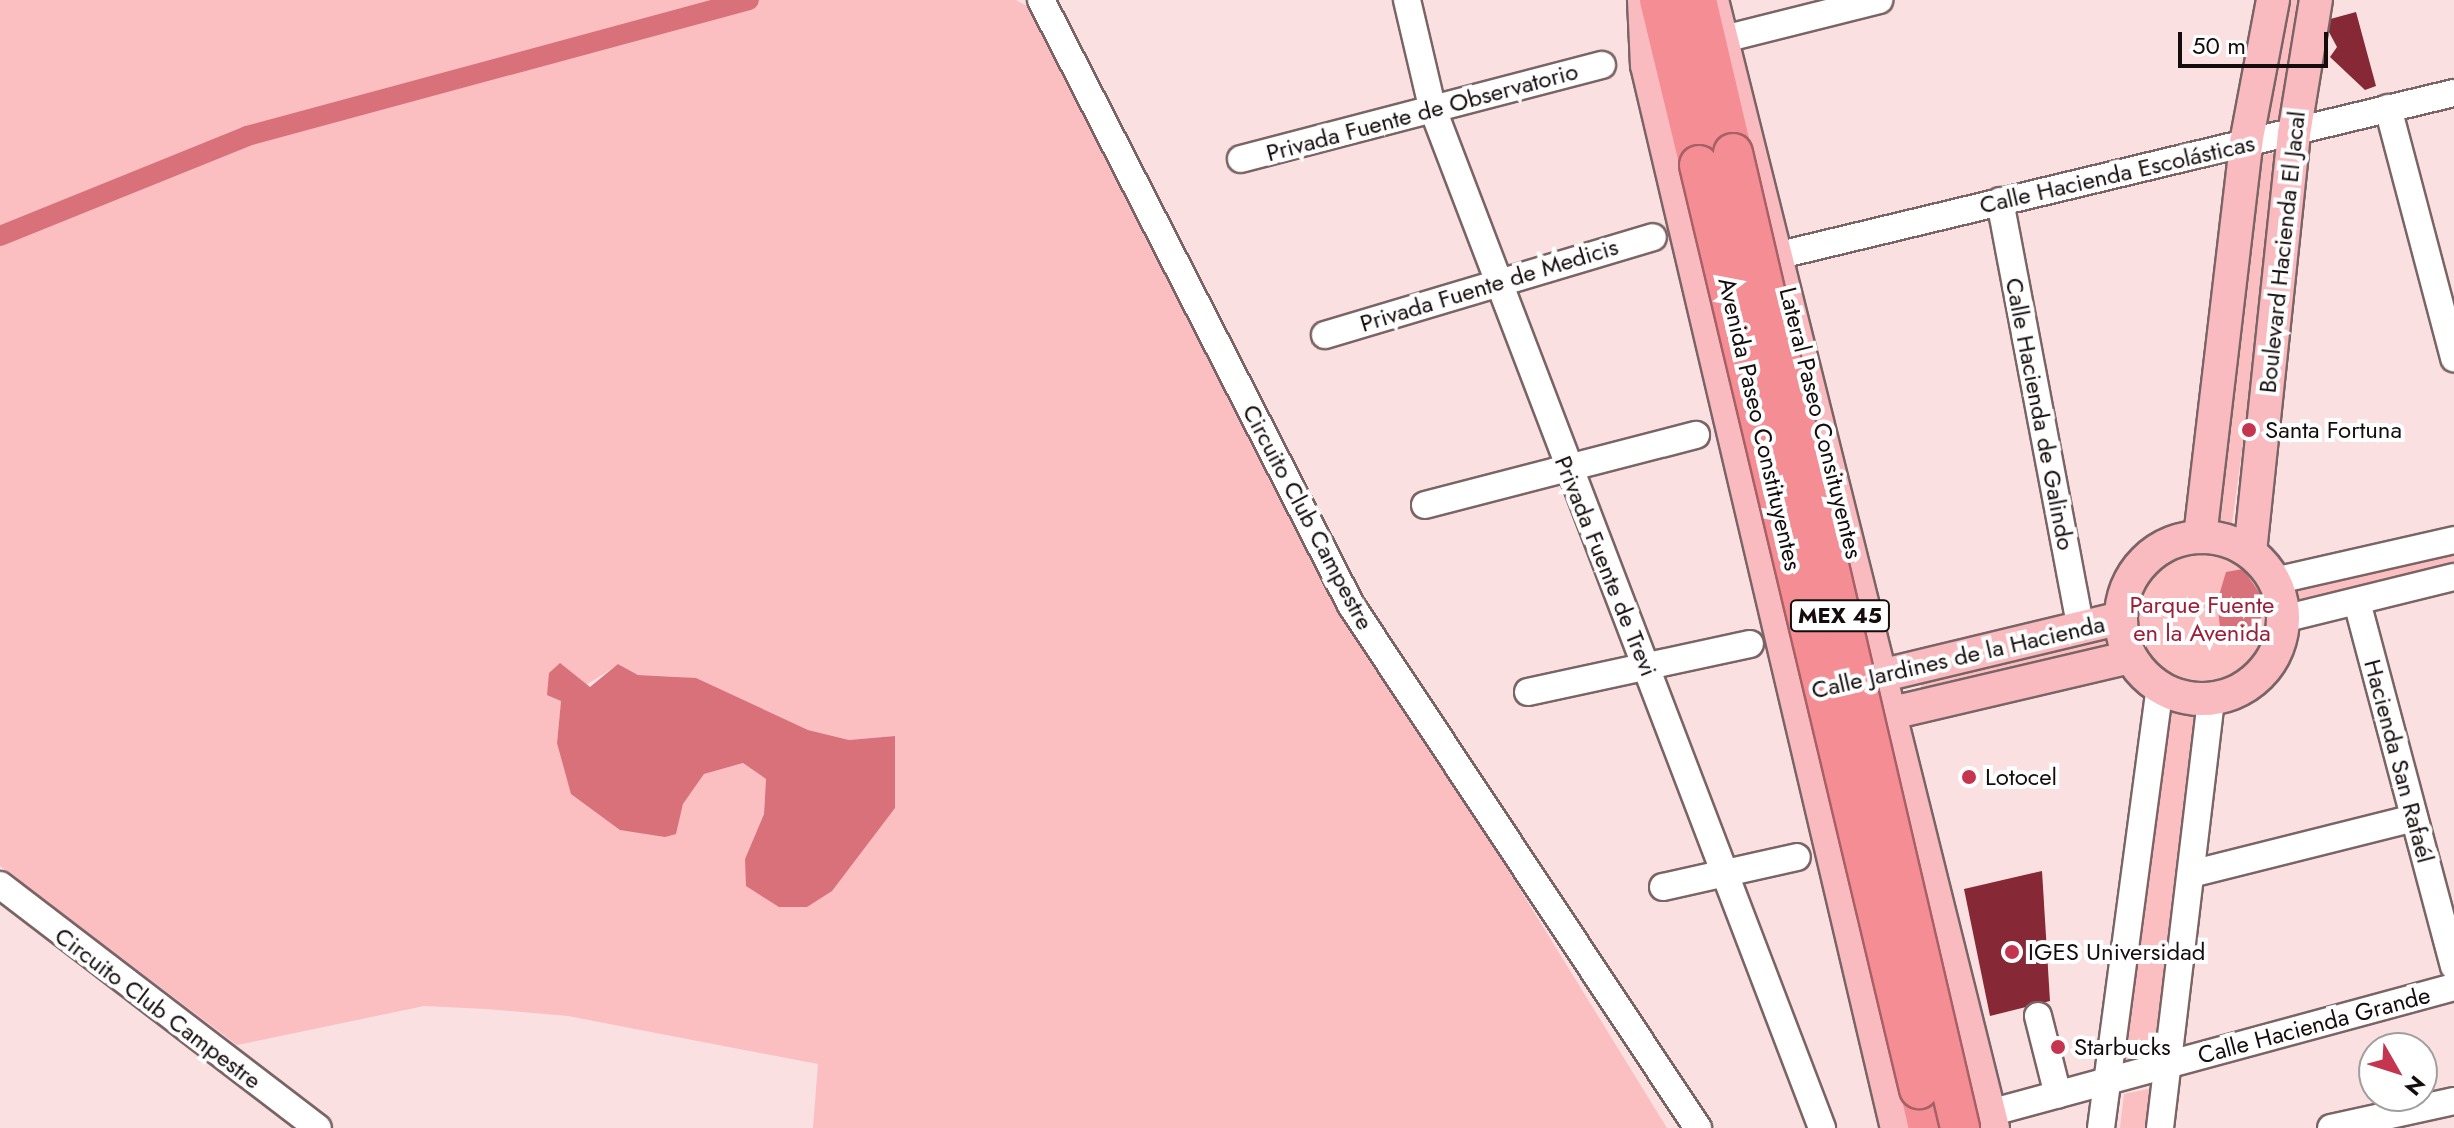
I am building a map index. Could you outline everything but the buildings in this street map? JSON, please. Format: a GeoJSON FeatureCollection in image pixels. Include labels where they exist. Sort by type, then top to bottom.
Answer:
{"type":"FeatureCollection","features":[{"type":"Feature","properties":{"kind":"highway","name":"Avenida Paseo Constituyentes"},"geometry":{"type":"LineString","coordinates":[[1659,0],[1716,159],[1981,1123]]}},
{"type":"Feature","properties":{"kind":"highway","name":"Avenida Paseo Constituyentes"},"geometry":{"type":"LineString","coordinates":[[1697,0],[1716,159],[1930,1128]]}},
{"type":"Feature","properties":{"kind":"main road"},"geometry":{"type":"LineString","coordinates":[[1644,0],[1647,65],[1897,1128]]}},
{"type":"Feature","properties":{"kind":"main road","name":"Lateral Paseo Consituyentes"},"geometry":{"type":"LineString","coordinates":[[1712,0],[1728,38],[1883,675],[1981,1123]]}},
{"type":"Feature","properties":{"kind":"main road","name":"Boulevard Hacienda El Jacal"},"geometry":{"type":"LineString","coordinates":[[2200,537],[2246,143],[2273,0]]}},
{"type":"Feature","properties":{"kind":"main road","name":"Boulevard Hacienda El Jacal"},"geometry":{"type":"LineString","coordinates":[[2250,552],[2294,134],[2316,0]]}},
{"type":"Feature","properties":{"kind":"main road"},"geometry":{"type":"LineString","coordinates":[[2200,537],[2250,552],[2274,581],[2283,619],[2276,652],[2260,675],[2211,699],[2160,688],[2130,657],[2121,618],[2129,584],[2146,560],[2200,537]]}},
{"type":"Feature","properties":{"kind":"main road","name":"Calle Jardines de la Hacienda"},"geometry":{"type":"LineString","coordinates":[[1795,696],[2121,618]]}},
{"type":"Feature","properties":{"kind":"main road","name":"Calle Jardines de la Hacienda"},"geometry":{"type":"LineString","coordinates":[[1892,713],[2130,657]]}},
{"type":"Feature","properties":{"kind":"street","name":"Circuito Club Campestre"},"geometry":{"type":"LineString","coordinates":[[1041,0],[1351,605],[1698,1128]]}},
{"type":"Feature","properties":{"kind":"street","name":"Privada Fuente de Trevi"},"geometry":{"type":"LineString","coordinates":[[1407,0],[1432,107],[1566,469],[1647,666],[1822,1128]]}},
{"type":"Feature","properties":{"kind":"street"},"geometry":{"type":"LineString","coordinates":[[1728,38],[1879,0]]}},
{"type":"Feature","properties":{"kind":"street","name":"Privada Fuente de Observatorio"},"geometry":{"type":"LineString","coordinates":[[1241,159],[1602,65]]}},
{"type":"Feature","properties":{"kind":"street","name":"Calle Hacienda Escolásticas"},"geometry":{"type":"LineString","coordinates":[[1780,255],[2294,134],[2454,93]]}},
{"type":"Feature","properties":{"kind":"street"},"geometry":{"type":"LineString","coordinates":[[2388,108],[2454,358]]}},
{"type":"Feature","properties":{"kind":"street","name":"Calle Hacienda de Galindo"},"geometry":{"type":"LineString","coordinates":[[2000,201],[2081,628]]}},
{"type":"Feature","properties":{"kind":"street","name":"Privada Fuente de Medicis"},"geometry":{"type":"LineString","coordinates":[[1325,335],[1497,279],[1653,237]]}},
{"type":"Feature","properties":{"kind":"street"},"geometry":{"type":"LineString","coordinates":[[1425,505],[1696,435]]}},
{"type":"Feature","properties":{"kind":"street"},"geometry":{"type":"LineString","coordinates":[[2274,581],[2454,540]]}},
{"type":"Feature","properties":{"kind":"street"},"geometry":{"type":"LineString","coordinates":[[2283,619],[2454,577]]}},
{"type":"Feature","properties":{"kind":"street","name":"Hacienda San Rafaél"},"geometry":{"type":"LineString","coordinates":[[2357,602],[2454,966]]}},
{"type":"Feature","properties":{"kind":"street"},"geometry":{"type":"LineString","coordinates":[[1528,692],[1750,644]]}},
{"type":"Feature","properties":{"kind":"street"},"geometry":{"type":"LineString","coordinates":[[2101,1128],[2160,688]]}},
{"type":"Feature","properties":{"kind":"street"},"geometry":{"type":"LineString","coordinates":[[2160,1128],[2211,699]]}},
{"type":"Feature","properties":{"kind":"street"},"geometry":{"type":"LineString","coordinates":[[2191,874],[2414,818]]}},
{"type":"Feature","properties":{"kind":"street"},"geometry":{"type":"LineString","coordinates":[[1663,887],[1797,857]]}},
{"type":"Feature","properties":{"kind":"street","name":"Circuito Club Campestre"},"geometry":{"type":"LineString","coordinates":[[0,885],[318,1128]]}},
{"type":"Feature","properties":{"kind":"street","name":"Calle Hacienda Grande"},"geometry":{"type":"LineString","coordinates":[[1981,1123],[2058,1095],[2454,987]]}},
{"type":"Feature","properties":{"kind":"street"},"geometry":{"type":"LineString","coordinates":[[2038,1016],[2058,1095]]}},
{"type":"Feature","properties":{"kind":"street"},"geometry":{"type":"LineString","coordinates":[[2338,1127],[2397,1121],[2447,1110]]}},
{"type":"Feature","properties":{"kind":"street"},"geometry":{"type":"LineString","coordinates":[[1930,1128],[1981,1123]]}},
{"type":"Feature","properties":{"kind":"green space"},"geometry":{"type":"Polygon","coordinates":[[[0,0],[1016,0],[1042,15],[1346,607],[1667,1128],[813,1128],[818,1064],[568,1016],[487,1009],[424,1006],[237,1045],[0,866],[0,0]],[[619,664],[561,701],[557,743],[676,834],[683,804],[704,774],[743,763],[766,779],[764,814],[745,859],[870,836],[895,808],[895,736],[849,740],[808,730],[681,677],[638,675],[619,664]]]}},
{"type":"Feature","properties":{"kind":"green space"},"geometry":{"type":"Polygon","coordinates":[[[2280,0],[2308,0],[2285,121],[2254,127],[2280,0]]]}},
{"type":"Feature","properties":{"kind":"green space"},"geometry":{"type":"Polygon","coordinates":[[[2283,152],[2230,538],[2207,532],[2254,156],[2283,152]]]}},
{"type":"Feature","properties":{"kind":"green space","name":"Parque Fuente en la Avenida"},"geometry":{"type":"Polygon","coordinates":[[[2202,537],[2233,543],[2259,561],[2277,587],[2283,618],[2277,649],[2259,675],[2233,693],[2202,699],[2171,693],[2145,675],[2127,649],[2121,618],[2127,587],[2145,561],[2171,543],[2202,537]]]}},
{"type":"Feature","properties":{"kind":"green space"},"geometry":{"type":"Polygon","coordinates":[[[2454,543],[2454,570],[2288,615],[2280,586],[2454,543]]]}},
{"type":"Feature","properties":{"kind":"green space"},"geometry":{"type":"Polygon","coordinates":[[[2107,630],[2110,648],[1923,701],[1920,679],[2107,630]]]}},
{"type":"Feature","properties":{"kind":"green space"},"geometry":{"type":"Polygon","coordinates":[[[2164,696],[2205,708],[2166,1052],[2117,1065],[2164,696]]]}},
{"type":"Feature","properties":{"kind":"green space"},"geometry":{"type":"Polygon","coordinates":[[[2163,1086],[2157,1128],[2120,1128],[2124,1094],[2163,1086]]]}},
{"type":"Feature","properties":{"kind":"shaded area"},"geometry":{"type":"Polygon","coordinates":[[[2243,569],[2263,598],[2260,628],[2244,643],[2220,627],[2217,602],[2226,572],[2243,569]]]}},
{"type":"Feature","properties":{"kind":"shaded area"},"geometry":{"type":"Polygon","coordinates":[[[560,663],[590,687],[618,664],[638,675],[696,678],[808,730],[849,740],[895,736],[895,808],[832,891],[807,907],[779,907],[746,886],[745,859],[764,814],[766,779],[743,763],[704,774],[683,804],[676,834],[665,837],[620,830],[571,794],[557,743],[561,701],[547,695],[549,673],[560,663]]]}},
{"type":"Feature","properties":{"kind":"waterway"},"geometry":{"type":"LineString","coordinates":[[0,236],[247,136],[749,0]]}},
{"type":"Feature","properties":{"kind":"place","name":"Santa Fortuna"},"geometry":{"type":"Point","coordinates":[2249,430]}},
{"type":"Feature","properties":{"kind":"place","name":"Lotocel"},"geometry":{"type":"Point","coordinates":[1969,777]}},
{"type":"Feature","properties":{"kind":"place","name":"IGES Universidad"},"geometry":{"type":"Point","coordinates":[2012,952]}},
{"type":"Feature","properties":{"kind":"place","name":"Starbucks"},"geometry":{"type":"Point","coordinates":[2058,1047]}}]}
